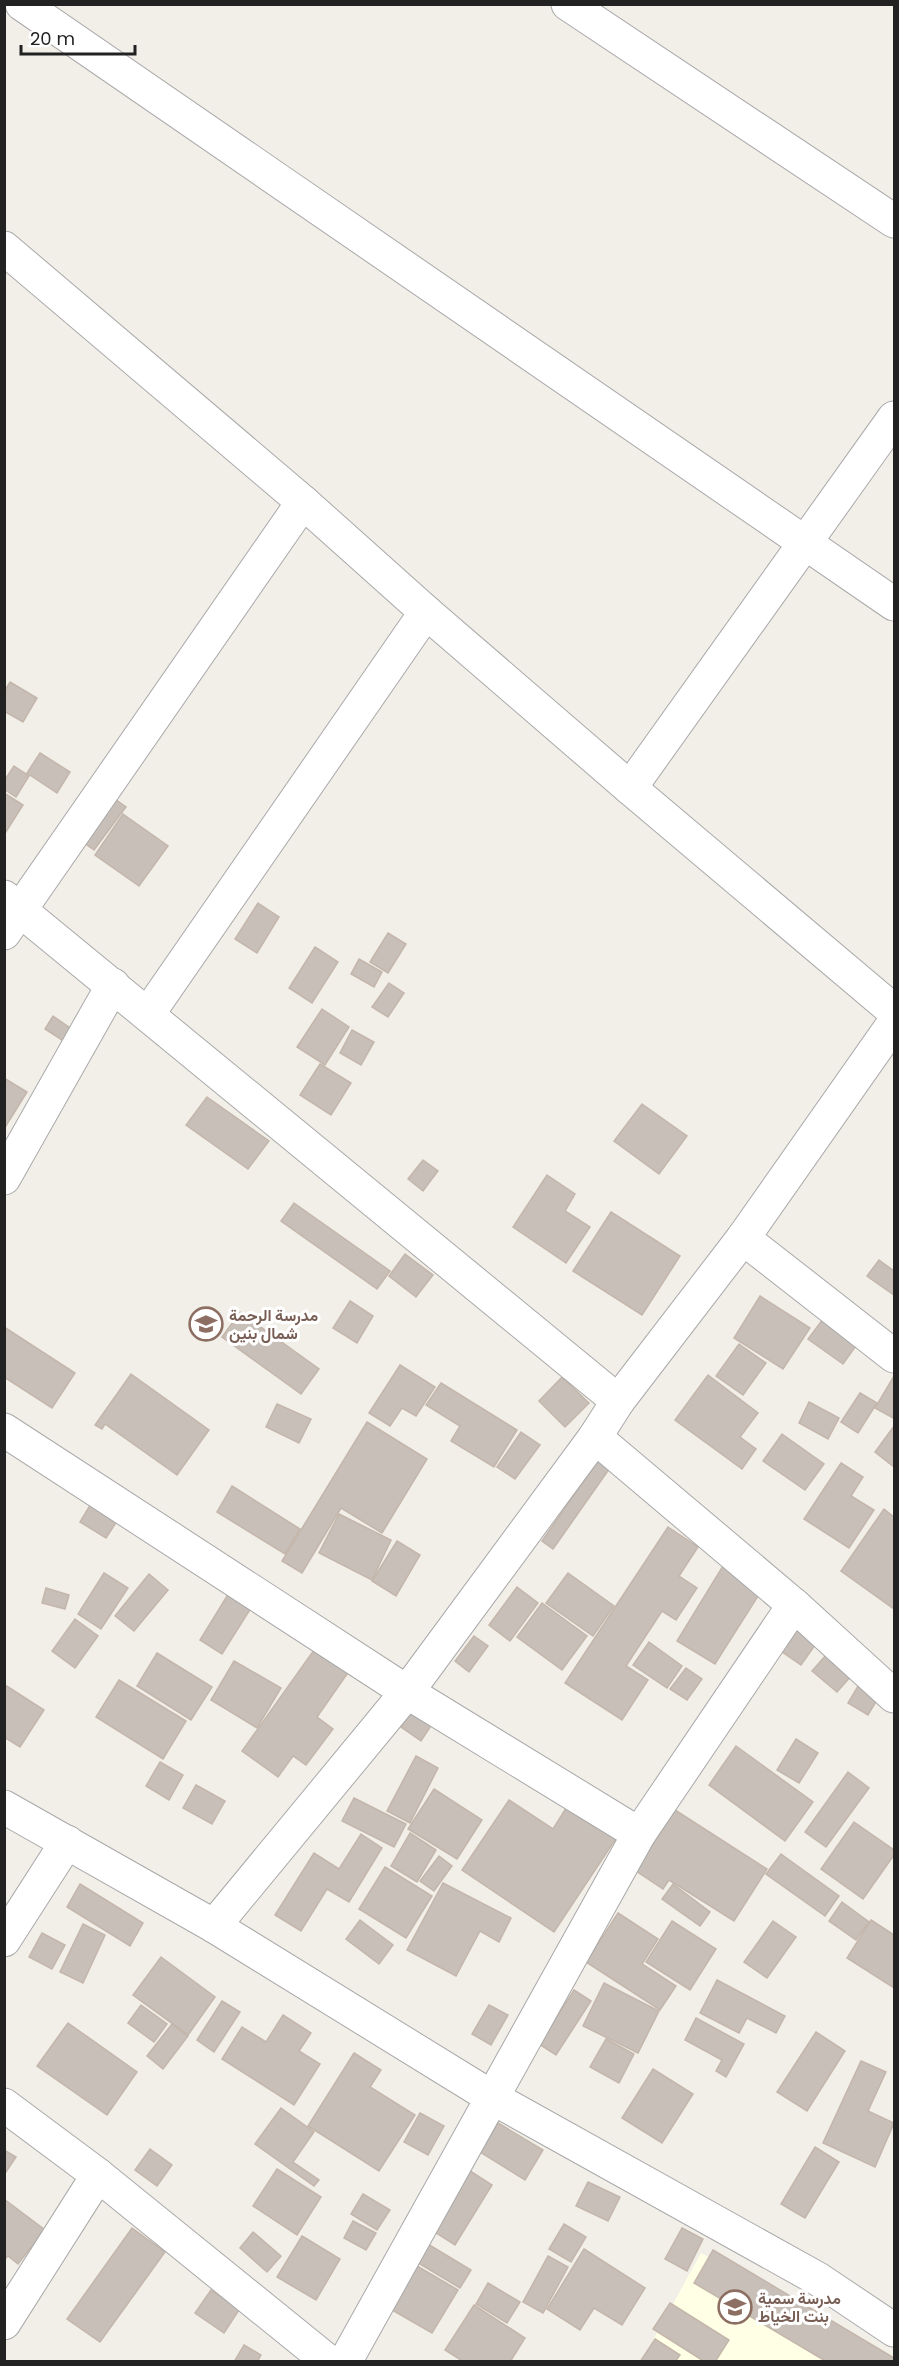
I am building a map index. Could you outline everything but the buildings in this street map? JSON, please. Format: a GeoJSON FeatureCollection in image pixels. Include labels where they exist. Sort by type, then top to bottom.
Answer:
{"type":"FeatureCollection","features":[{"type":"Feature","properties":{"kind":"street"},"geometry":{"type":"LineString","coordinates":[[22,4],[894,604]]}},
{"type":"Feature","properties":{"kind":"street"},"geometry":{"type":"LineString","coordinates":[[568,4],[894,221]]}},
{"type":"Feature","properties":{"kind":"street"},"geometry":{"type":"LineString","coordinates":[[4,248],[303,502],[426,612],[630,788],[894,1011]]}},
{"type":"Feature","properties":{"kind":"street"},"geometry":{"type":"LineString","coordinates":[[630,788],[803,542],[894,418]]}},
{"type":"Feature","properties":{"kind":"street"},"geometry":{"type":"LineString","coordinates":[[303,502],[10,913],[113,985],[618,1401]]}},
{"type":"Feature","properties":{"kind":"street"},"geometry":{"type":"LineString","coordinates":[[148,1014],[426,612]]}},
{"type":"Feature","properties":{"kind":"street"},"geometry":{"type":"LineString","coordinates":[[4,1178],[113,985]]}},
{"type":"Feature","properties":{"kind":"street"},"geometry":{"type":"LineString","coordinates":[[214,1926],[407,1692],[595,1437],[618,1401],[743,1238],[894,1023]]}},
{"type":"Feature","properties":{"kind":"street"},"geometry":{"type":"LineString","coordinates":[[743,1238],[894,1356]]}},
{"type":"Feature","properties":{"kind":"street"},"geometry":{"type":"LineString","coordinates":[[4,1430],[407,1692],[639,1834]]}},
{"type":"Feature","properties":{"kind":"street"},"geometry":{"type":"LineString","coordinates":[[595,1437],[794,1605],[894,1696]]}},
{"type":"Feature","properties":{"kind":"street"},"geometry":{"type":"LineString","coordinates":[[345,2361],[639,1834],[794,1605]]}},
{"type":"Feature","properties":{"kind":"street"},"geometry":{"type":"LineString","coordinates":[[4,1807],[214,1926],[493,2098],[818,2278],[894,2330]]}},
{"type":"Feature","properties":{"kind":"street"},"geometry":{"type":"LineString","coordinates":[[4,1940],[67,1842]]}},
{"type":"Feature","properties":{"kind":"street"},"geometry":{"type":"LineString","coordinates":[[4,2105],[98,2175],[329,2361]]}},
{"type":"Feature","properties":{"kind":"street"},"geometry":{"type":"LineString","coordinates":[[4,2323],[98,2175]]}},
{"type":"Feature","properties":{"kind":"shaded area","name":"مدرسة سمية بنت الخياط"},"geometry":{"type":"Polygon","coordinates":[[[701,2253],[894,2360],[894,2362],[641,2362],[701,2253]]]}},
{"type":"Feature","properties":{"kind":"place","name":"مدرسة الرحمة شمال بنين"},"geometry":{"type":"Point","coordinates":[206,1324]}},
{"type":"Feature","properties":{"kind":"place","name":"مدرسة سمية بنت الخياط"},"geometry":{"type":"Point","coordinates":[735,2307]}}]}
